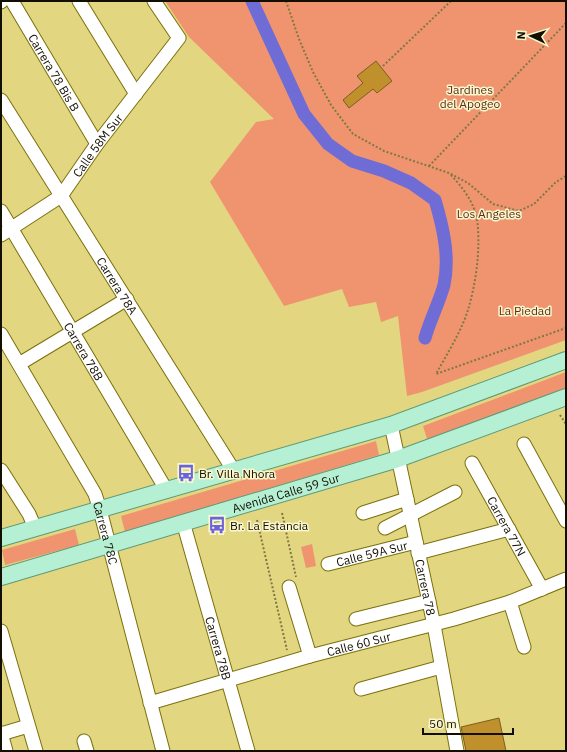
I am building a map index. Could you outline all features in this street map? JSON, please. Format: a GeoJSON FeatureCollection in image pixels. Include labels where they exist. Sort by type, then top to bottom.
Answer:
{"type":"FeatureCollection","features":[{"type":"Feature","properties":{"kind":"main road"},"geometry":{"type":"LineString","coordinates":[[1,538],[391,425],[566,360]]}},
{"type":"Feature","properties":{"kind":"main road","name":"Avenida Calle 59 Sur"},"geometry":{"type":"LineString","coordinates":[[1,577],[398,459],[566,397]]}},
{"type":"Feature","properties":{"kind":"street","name":"Carrera 78 Bis B"},"geometry":{"type":"LineString","coordinates":[[12,1],[97,144]]}},
{"type":"Feature","properties":{"kind":"street"},"geometry":{"type":"LineString","coordinates":[[79,1],[136,94]]}},
{"type":"Feature","properties":{"kind":"street","name":"Calle 58M Sur"},"geometry":{"type":"LineString","coordinates":[[7,232],[61,196],[97,144],[179,38],[154,1]]}},
{"type":"Feature","properties":{"kind":"street","name":"Carrera 78A"},"geometry":{"type":"LineString","coordinates":[[1,100],[61,196],[93,236],[126,299],[188,392],[234,471]]}},
{"type":"Feature","properties":{"kind":"street","name":"Carrera 78B"},"geometry":{"type":"LineString","coordinates":[[1,211],[7,232],[73,331],[167,491]]}},
{"type":"Feature","properties":{"kind":"street"},"geometry":{"type":"LineString","coordinates":[[19,364],[126,299]]}},
{"type":"Feature","properties":{"kind":"street","name":"Carrera 78C"},"geometry":{"type":"LineString","coordinates":[[1,334],[88,480],[100,510],[163,751]]}},
{"type":"Feature","properties":{"kind":"street","name":"Carrera 78"},"geometry":{"type":"LineString","coordinates":[[391,425],[434,625],[457,751]]}},
{"type":"Feature","properties":{"kind":"street"},"geometry":{"type":"LineString","coordinates":[[524,444],[566,521]]}},
{"type":"Feature","properties":{"kind":"street","name":"Carrera 77N"},"geometry":{"type":"LineString","coordinates":[[472,463],[542,589]]}},
{"type":"Feature","properties":{"kind":"street"},"geometry":{"type":"LineString","coordinates":[[1,470],[30,514],[35,528]]}},
{"type":"Feature","properties":{"kind":"street"},"geometry":{"type":"LineString","coordinates":[[385,528],[456,492]]}},
{"type":"Feature","properties":{"kind":"street"},"geometry":{"type":"LineString","coordinates":[[363,513],[407,499]]}},
{"type":"Feature","properties":{"kind":"street","name":"Carrera 78B"},"geometry":{"type":"LineString","coordinates":[[183,522],[248,751]]}},
{"type":"Feature","properties":{"kind":"street","name":"Calle 59A Sur"},"geometry":{"type":"LineString","coordinates":[[328,564],[509,529]]}},
{"type":"Feature","properties":{"kind":"street","name":"Calle 60 Sur"},"geometry":{"type":"LineString","coordinates":[[150,703],[229,680],[308,652],[434,625],[510,602],[566,579]]}},
{"type":"Feature","properties":{"kind":"street"},"geometry":{"type":"LineString","coordinates":[[289,587],[308,652]]}},
{"type":"Feature","properties":{"kind":"street"},"geometry":{"type":"LineString","coordinates":[[356,619],[429,602]]}},
{"type":"Feature","properties":{"kind":"street"},"geometry":{"type":"LineString","coordinates":[[510,602],[524,647]]}},
{"type":"Feature","properties":{"kind":"street"},"geometry":{"type":"LineString","coordinates":[[1,631],[6,670],[36,751]]}},
{"type":"Feature","properties":{"kind":"street"},"geometry":{"type":"LineString","coordinates":[[361,689],[441,667]]}},
{"type":"Feature","properties":{"kind":"street"},"geometry":{"type":"LineString","coordinates":[[6,751],[1,734],[28,726]]}},
{"type":"Feature","properties":{"kind":"path"},"geometry":{"type":"LineString","coordinates":[[286,1],[299,39],[313,72],[331,106],[353,134],[384,151],[449,173],[468,183],[493,204],[519,211],[534,204],[556,182],[566,176]]}},
{"type":"Feature","properties":{"kind":"path"},"geometry":{"type":"LineString","coordinates":[[383,66],[451,1]]}},
{"type":"Feature","properties":{"kind":"path"},"geometry":{"type":"LineString","coordinates":[[429,166],[566,23]]}},
{"type":"Feature","properties":{"kind":"path"},"geometry":{"type":"LineString","coordinates":[[449,173],[465,190],[477,218],[477,252],[474,281],[468,311],[436,374],[566,328]]}},
{"type":"Feature","properties":{"kind":"path"},"geometry":{"type":"LineString","coordinates":[[257,520],[288,653],[308,652]]}},
{"type":"Feature","properties":{"kind":"green space"},"geometry":{"type":"Polygon","coordinates":[[[165,1],[566,1],[566,340],[422,392],[407,396],[398,316],[381,322],[376,302],[349,307],[342,289],[284,306],[210,182],[256,122],[274,119],[189,37],[165,1]]]}},
{"type":"Feature","properties":{"kind":"green space"},"geometry":{"type":"Polygon","coordinates":[[[566,372],[566,389],[428,442],[423,426],[566,372]]]}},
{"type":"Feature","properties":{"kind":"green space"},"geometry":{"type":"Polygon","coordinates":[[[376,441],[379,455],[125,532],[121,516],[376,441]]]}},
{"type":"Feature","properties":{"kind":"green space"},"geometry":{"type":"Polygon","coordinates":[[[75,529],[79,545],[5,565],[2,550],[75,529]]]}},
{"type":"Feature","properties":{"kind":"green space"},"geometry":{"type":"Polygon","coordinates":[[[312,544],[316,566],[306,568],[301,547],[312,544]]]}},
{"type":"Feature","properties":{"kind":"building"},"geometry":{"type":"Polygon","coordinates":[[[376,61],[392,81],[377,93],[373,89],[349,108],[343,100],[363,83],[357,76],[376,61]]]}},
{"type":"Feature","properties":{"kind":"building"},"geometry":{"type":"Polygon","coordinates":[[[499,718],[506,751],[466,751],[461,727],[499,718]]]}},
{"type":"Feature","properties":{"kind":"waterway"},"geometry":{"type":"LineString","coordinates":[[252,1],[304,114],[328,144],[352,161],[384,171],[411,183],[435,200],[445,242],[446,274],[442,292],[425,338]]}},
{"type":"Feature","properties":{"kind":"place","name":"Br. Villa Nhora"},"geometry":{"type":"Point","coordinates":[186,473]}},
{"type":"Feature","properties":{"kind":"place","name":"Br. La Estancia"},"geometry":{"type":"Point","coordinates":[217,525]}},
{"type":"Feature","properties":{"kind":"park label","name":"Jardines del Apogeo"},"geometry":{"type":"Point","coordinates":[470,96]}},
{"type":"Feature","properties":{"kind":"park label","name":"Los Angeles"},"geometry":{"type":"Point","coordinates":[489,213]}},
{"type":"Feature","properties":{"kind":"park label","name":"La Piedad"},"geometry":{"type":"Point","coordinates":[525,310]}}]}
